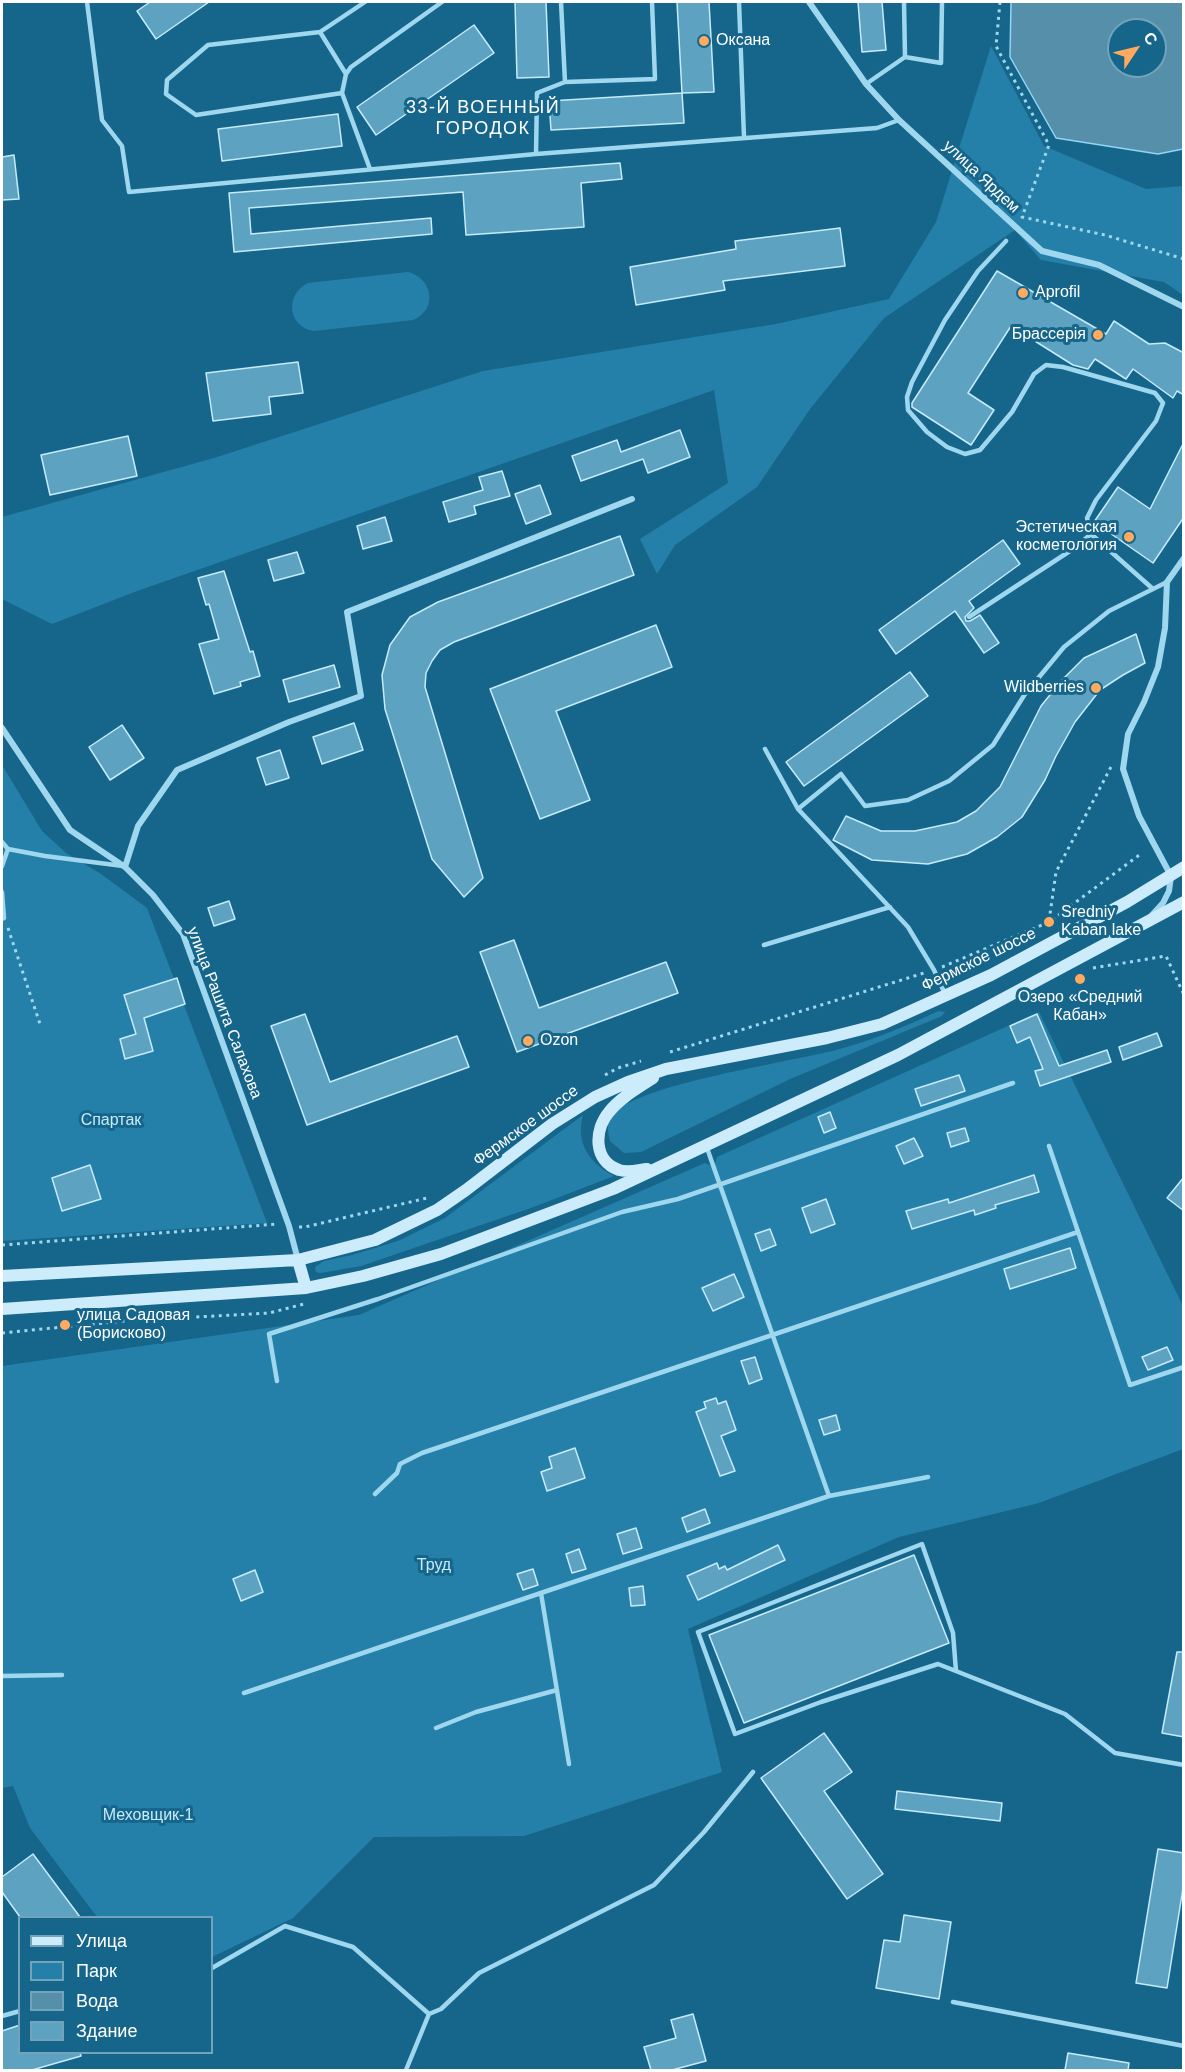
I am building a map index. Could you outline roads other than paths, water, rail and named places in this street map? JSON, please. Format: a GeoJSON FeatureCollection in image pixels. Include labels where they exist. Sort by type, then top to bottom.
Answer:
{"type":"FeatureCollection","features":[{"type":"Feature","properties":{"kind":"main road","name":"Фермское шоссе"},"geometry":{"type":"LineString","coordinates":[[2,1276],[298,1260],[375,1240],[406,1227],[437,1210],[552,1124],[595,1097],[627,1082],[666,1069],[882,1024],[946,996],[1048,945],[1184,867]]}},
{"type":"Feature","properties":{"kind":"main road"},"geometry":{"type":"LineString","coordinates":[[2,1309],[306,1288],[363,1276],[441,1254],[613,1189],[659,1168],[898,1054],[1184,902]]}},
{"type":"Feature","properties":{"kind":"main road"},"geometry":{"type":"LineString","coordinates":[[659,1168],[619,1170],[608,1164],[597,1142],[600,1129],[608,1113],[620,1101],[666,1069]]}},
{"type":"Feature","properties":{"kind":"main road"},"geometry":{"type":"LineString","coordinates":[[298,1260],[306,1288]]}},
{"type":"Feature","properties":{"kind":"street","name":"улица Ярдем"},"geometry":{"type":"LineString","coordinates":[[809,2],[866,84],[899,120],[1042,251],[1099,265],[1184,307]]}},
{"type":"Feature","properties":{"kind":"street"},"geometry":{"type":"LineString","coordinates":[[125,867],[138,826],[177,770],[289,722],[361,696],[347,612],[632,499]]}},
{"type":"Feature","properties":{"kind":"street"},"geometry":{"type":"LineString","coordinates":[[1145,923],[1163,903],[1169,891],[1171,876],[1139,816],[1123,769],[1128,734],[1158,667],[1165,628],[1167,582],[1184,558]]}},
{"type":"Feature","properties":{"kind":"street","name":"улица Рашита Салахова"},"geometry":{"type":"LineString","coordinates":[[2,728],[70,830],[125,867],[153,895],[183,934],[289,1226],[298,1260]]}},
{"type":"Feature","properties":{"kind":"lane"},"geometry":{"type":"LineString","coordinates":[[87,2],[102,120],[122,146],[129,192],[536,154],[877,128],[899,120]]}},
{"type":"Feature","properties":{"kind":"lane"},"geometry":{"type":"LineString","coordinates":[[342,93],[196,115],[166,94],[167,80],[208,45],[320,32],[365,2]]}},
{"type":"Feature","properties":{"kind":"lane"},"geometry":{"type":"LineString","coordinates":[[370,169],[342,93],[346,74],[351,67],[442,2]]}},
{"type":"Feature","properties":{"kind":"lane"},"geometry":{"type":"LineString","coordinates":[[561,2],[565,82]]}},
{"type":"Feature","properties":{"kind":"lane"},"geometry":{"type":"LineString","coordinates":[[536,154],[537,93],[565,82],[655,79],[652,2]]}},
{"type":"Feature","properties":{"kind":"lane"},"geometry":{"type":"LineString","coordinates":[[739,2],[744,137]]}},
{"type":"Feature","properties":{"kind":"lane"},"geometry":{"type":"LineString","coordinates":[[904,2],[905,57]]}},
{"type":"Feature","properties":{"kind":"lane"},"geometry":{"type":"LineString","coordinates":[[866,84],[905,57],[941,63],[942,2]]}},
{"type":"Feature","properties":{"kind":"lane"},"geometry":{"type":"LineString","coordinates":[[320,32],[346,74]]}},
{"type":"Feature","properties":{"kind":"lane"},"geometry":{"type":"LineString","coordinates":[[1006,241],[978,271],[945,320],[912,382],[907,397],[908,410],[927,432],[947,447],[964,454],[980,450],[1012,412],[1034,374],[1046,365],[1063,367],[1155,393],[1163,403],[1156,421],[1096,500],[1087,518],[1090,534],[1153,589]]}},
{"type":"Feature","properties":{"kind":"lane"},"geometry":{"type":"LineString","coordinates":[[969,617],[1073,549],[1090,534]]}},
{"type":"Feature","properties":{"kind":"lane"},"geometry":{"type":"LineString","coordinates":[[798,809],[841,774],[865,806],[908,800],[949,781],[993,745],[1024,694],[1064,647],[1109,611],[1167,582]]}},
{"type":"Feature","properties":{"kind":"lane"},"geometry":{"type":"LineString","coordinates":[[765,749],[798,809],[864,883],[908,927],[934,970],[946,996]]}},
{"type":"Feature","properties":{"kind":"lane"},"geometry":{"type":"LineString","coordinates":[[2,842],[8,849],[125,867]]}},
{"type":"Feature","properties":{"kind":"lane"},"geometry":{"type":"LineString","coordinates":[[2,866],[8,849]]}},
{"type":"Feature","properties":{"kind":"lane"},"geometry":{"type":"LineString","coordinates":[[2,892],[3,918]]}},
{"type":"Feature","properties":{"kind":"lane"},"geometry":{"type":"LineString","coordinates":[[764,945],[890,907]]}},
{"type":"Feature","properties":{"kind":"lane"},"geometry":{"type":"LineString","coordinates":[[277,1381],[269,1334],[378,1299],[622,1212],[678,1199],[1013,1083]]}},
{"type":"Feature","properties":{"kind":"lane"},"geometry":{"type":"LineString","coordinates":[[706,1145],[829,1496]]}},
{"type":"Feature","properties":{"kind":"lane"},"geometry":{"type":"LineString","coordinates":[[1049,1146],[1130,1385],[1184,1367]]}},
{"type":"Feature","properties":{"kind":"lane"},"geometry":{"type":"LineString","coordinates":[[375,1494],[397,1473],[400,1464],[422,1453],[1078,1232]]}},
{"type":"Feature","properties":{"kind":"lane"},"geometry":{"type":"LineString","coordinates":[[244,1693],[829,1496],[928,1477]]}},
{"type":"Feature","properties":{"kind":"lane"},"geometry":{"type":"LineString","coordinates":[[956,1671],[953,1633],[922,1544],[698,1632],[735,1734],[821,1702],[938,1664],[1065,1714],[1115,1753],[1184,1765]]}},
{"type":"Feature","properties":{"kind":"lane"},"geometry":{"type":"LineString","coordinates":[[541,1593],[569,1764]]}},
{"type":"Feature","properties":{"kind":"lane"},"geometry":{"type":"LineString","coordinates":[[2,1677],[62,1675]]}},
{"type":"Feature","properties":{"kind":"lane"},"geometry":{"type":"LineString","coordinates":[[436,1728],[476,1712],[557,1690]]}},
{"type":"Feature","properties":{"kind":"lane"},"geometry":{"type":"LineString","coordinates":[[406,2070],[429,2014],[441,2009],[479,1973],[654,1885],[704,1832],[753,1772]]}},
{"type":"Feature","properties":{"kind":"lane"},"geometry":{"type":"LineString","coordinates":[[213,1967],[285,1926],[353,1947],[429,2014]]}},
{"type":"Feature","properties":{"kind":"lane"},"geometry":{"type":"LineString","coordinates":[[953,2001],[1184,2046]]}},
{"type":"Feature","properties":{"kind":"lane"},"geometry":{"type":"LineString","coordinates":[[2,2016],[18,2012]]}},
{"type":"Feature","properties":{"kind":"water"},"geometry":{"type":"Polygon","coordinates":[[[1011,2],[1183,2],[1183,149],[1158,154],[1056,138],[1010,57],[1011,2]]]}},
{"type":"Feature","properties":{"kind":"place","name":"Оксана"},"geometry":{"type":"Point","coordinates":[704,41]}},
{"type":"Feature","properties":{"kind":"place","name":"Aprofil"},"geometry":{"type":"Point","coordinates":[1023,293]}},
{"type":"Feature","properties":{"kind":"place","name":"Брассерiя"},"geometry":{"type":"Point","coordinates":[1098,335]}},
{"type":"Feature","properties":{"kind":"place","name":"Эстетическая косметология"},"geometry":{"type":"Point","coordinates":[1129,537]}},
{"type":"Feature","properties":{"kind":"place","name":"Wildberries"},"geometry":{"type":"Point","coordinates":[1096,688]}},
{"type":"Feature","properties":{"kind":"place","name":"Sredniy Kaban lake"},"geometry":{"type":"Point","coordinates":[1049,922]}},
{"type":"Feature","properties":{"kind":"place","name":"Озеро «Средний Кабан»"},"geometry":{"type":"Point","coordinates":[1080,979]}},
{"type":"Feature","properties":{"kind":"place","name":"Ozon"},"geometry":{"type":"Point","coordinates":[528,1041]}},
{"type":"Feature","properties":{"kind":"place","name":"улица Садовая (Борисково)"},"geometry":{"type":"Point","coordinates":[65,1325]}},
{"type":"Feature","properties":{"kind":"district","name":"33-Й ВОЕННЫЙ ГОРОДОК"},"geometry":{"type":"Point","coordinates":[483,118]}},
{"type":"Feature","properties":{"kind":"park label","name":"Спартак"},"geometry":{"type":"Point","coordinates":[111,1121]}},
{"type":"Feature","properties":{"kind":"park label","name":"Труд"},"geometry":{"type":"Point","coordinates":[434,1566]}},
{"type":"Feature","properties":{"kind":"park label","name":"Меховщик-1"},"geometry":{"type":"Point","coordinates":[148,1816]}}]}
